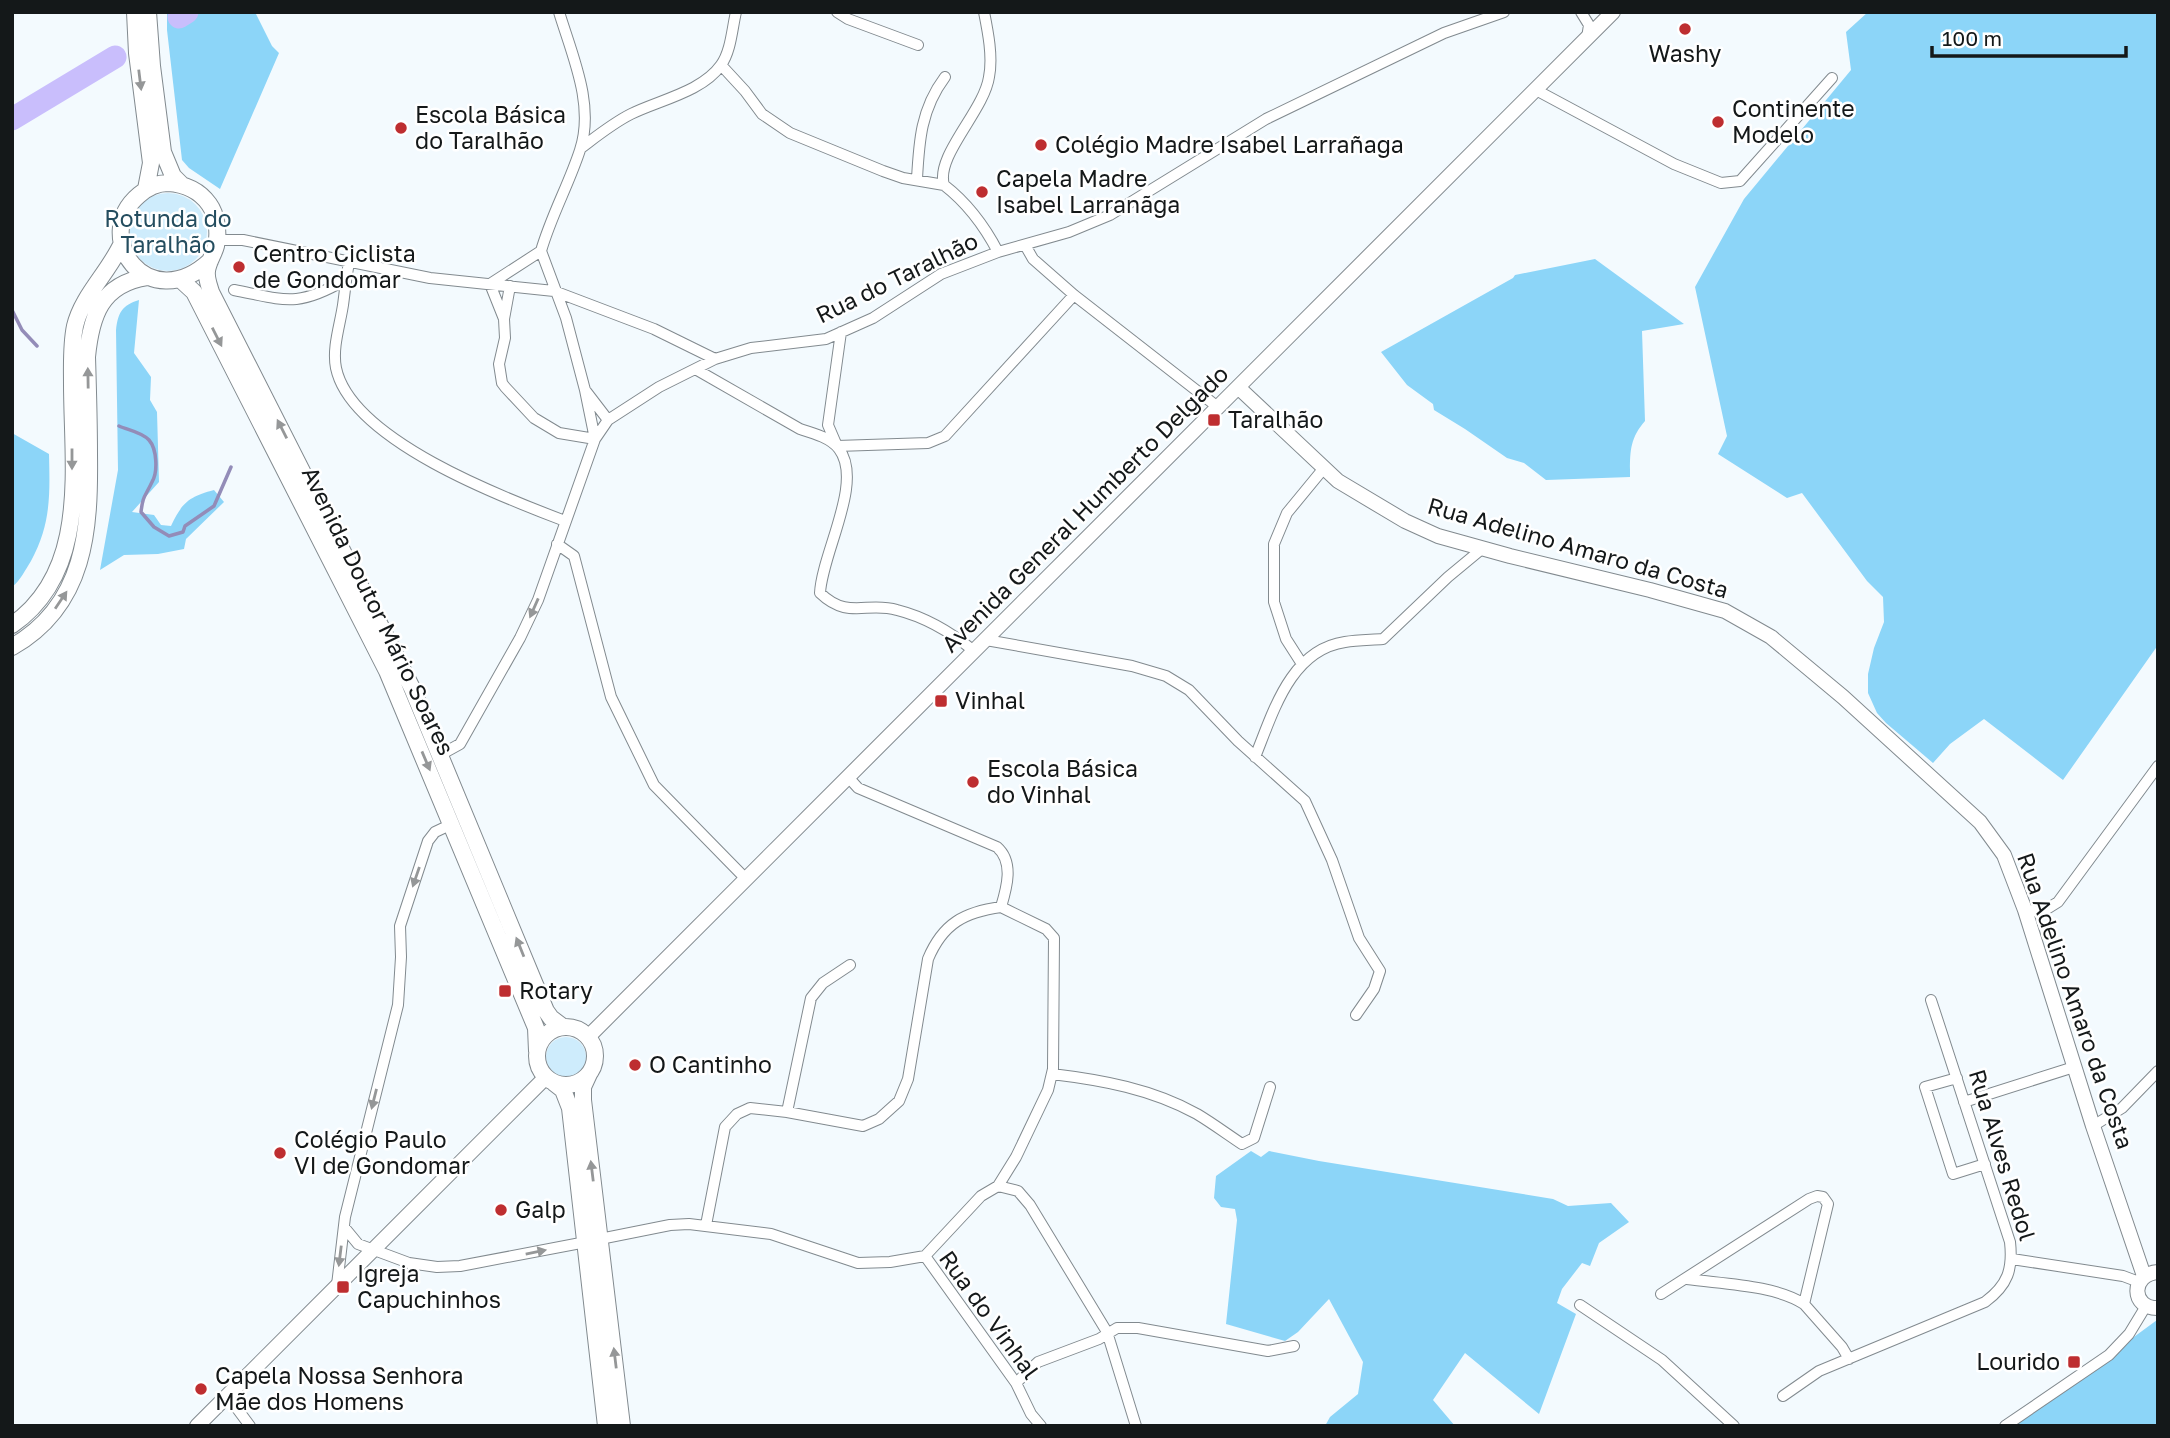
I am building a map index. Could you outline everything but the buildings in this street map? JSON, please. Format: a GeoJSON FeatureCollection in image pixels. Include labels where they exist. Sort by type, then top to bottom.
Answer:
{"type":"FeatureCollection","features":[{"type":"Feature","properties":{"kind":"main road"},"geometry":{"type":"LineString","coordinates":[[135,12],[137,53],[151,163],[146,189]]}},
{"type":"Feature","properties":{"kind":"main road"},"geometry":{"type":"LineString","coordinates":[[148,12],[163,152],[173,176],[181,184]]}},
{"type":"Feature","properties":{"kind":"main road"},"geometry":{"type":"LineString","coordinates":[[147,277],[123,251],[120,232],[125,212],[134,199],[146,189],[162,183],[181,184],[195,190],[210,205],[217,225]]}},
{"type":"Feature","properties":{"kind":"main road","name":"Avenida Doutor Mário Soares"},"geometry":{"type":"LineString","coordinates":[[217,225],[216,244],[206,271],[211,292],[412,688],[547,1010],[551,1018],[563,1027]]}},
{"type":"Feature","properties":{"kind":"main road"},"geometry":{"type":"LineString","coordinates":[[12,625],[22,618],[50,585],[66,548],[73,508],[72,363],[75,324],[86,299],[109,269],[122,243]]}},
{"type":"Feature","properties":{"kind":"main road"},"geometry":{"type":"LineString","coordinates":[[12,646],[41,626],[55,610],[67,593],[82,557],[90,496],[88,357],[90,336],[100,306],[114,288],[124,282],[147,277],[165,281],[181,280],[196,274],[210,261]]}},
{"type":"Feature","properties":{"kind":"main road","name":"Avenida Doutor Mário Soares"},"geometry":{"type":"LineString","coordinates":[[181,280],[194,292],[387,671],[536,1028],[537,1051]]}},
{"type":"Feature","properties":{"kind":"main road"},"geometry":{"type":"LineString","coordinates":[[606,1426],[593,1241],[583,1100],[583,1087],[594,1065],[595,1055],[588,1037],[572,1028],[563,1027],[546,1035],[537,1051],[537,1061],[550,1080],[563,1090],[570,1108],[593,1241],[622,1426]]}},
{"type":"Feature","properties":{"kind":"main road"},"geometry":{"type":"LineString","coordinates":[[550,1080],[572,1085],[589,1074]]}},
{"type":"Feature","properties":{"kind":"street"},"geometry":{"type":"LineString","coordinates":[[490,284],[541,251],[581,148],[584,109],[580,80],[559,12]]}},
{"type":"Feature","properties":{"kind":"street"},"geometry":{"type":"LineString","coordinates":[[581,148],[629,115],[690,90],[721,65],[727,53],[736,12]]}},
{"type":"Feature","properties":{"kind":"street"},"geometry":{"type":"LineString","coordinates":[[837,12],[848,19],[918,46]]}},
{"type":"Feature","properties":{"kind":"street"},"geometry":{"type":"LineString","coordinates":[[944,184],[941,172],[943,165],[983,98],[990,76],[984,12]]}},
{"type":"Feature","properties":{"kind":"street","name":"Rua do Taralhão"},"geometry":{"type":"LineString","coordinates":[[440,755],[460,744],[466,736],[477,711],[520,638],[538,600],[596,439],[608,421],[659,387],[715,359],[751,348],[826,339],[873,318],[941,274],[998,252],[1069,232],[1110,215],[1266,119],[1444,33],[1504,12]]}},
{"type":"Feature","properties":{"kind":"street"},"geometry":{"type":"LineString","coordinates":[[1581,12],[1589,25],[1587,38]]}},
{"type":"Feature","properties":{"kind":"street","name":"Avenida General Humberto Delgado"},"geometry":{"type":"LineString","coordinates":[[588,1037],[1613,12]]}},
{"type":"Feature","properties":{"kind":"street"},"geometry":{"type":"LineString","coordinates":[[721,65],[762,114],[790,133],[883,172],[944,184],[990,236],[998,252]]}},
{"type":"Feature","properties":{"kind":"street"},"geometry":{"type":"LineString","coordinates":[[917,179],[919,135],[935,90],[945,77]]}},
{"type":"Feature","properties":{"kind":"street"},"geometry":{"type":"LineString","coordinates":[[1536,90],[1674,164],[1721,183],[1740,181],[1832,78]]}},
{"type":"Feature","properties":{"kind":"street"},"geometry":{"type":"LineString","coordinates":[[217,225],[222,232],[235,239]]}},
{"type":"Feature","properties":{"kind":"street"},"geometry":{"type":"LineString","coordinates":[[216,244],[222,240],[235,239],[430,278],[554,291],[654,329],[715,359]]}},
{"type":"Feature","properties":{"kind":"street"},"geometry":{"type":"LineString","coordinates":[[1025,245],[1033,259],[1074,295],[1219,408]]}},
{"type":"Feature","properties":{"kind":"street"},"geometry":{"type":"LineString","coordinates":[[510,286],[504,319],[505,338],[499,364],[505,387],[534,418],[559,433],[596,439],[566,318],[541,251]]}},
{"type":"Feature","properties":{"kind":"street"},"geometry":{"type":"LineString","coordinates":[[349,263],[335,353],[339,380],[349,396],[365,414],[394,437],[452,475],[565,521]]}},
{"type":"Feature","properties":{"kind":"street"},"geometry":{"type":"LineString","coordinates":[[234,290],[298,300],[318,295],[345,280]]}},
{"type":"Feature","properties":{"kind":"street"},"geometry":{"type":"LineString","coordinates":[[490,284],[504,319]]}},
{"type":"Feature","properties":{"kind":"street"},"geometry":{"type":"LineString","coordinates":[[697,370],[800,429],[817,434],[837,446],[928,443],[945,436],[1074,295]]}},
{"type":"Feature","properties":{"kind":"street"},"geometry":{"type":"LineString","coordinates":[[841,332],[828,425],[845,459],[848,487],[821,575],[820,593],[831,604],[851,608],[895,609],[931,623],[974,651]]}},
{"type":"Feature","properties":{"kind":"street","name":"Rua Adelino Amaro da Costa"},"geometry":{"type":"LineString","coordinates":[[1239,388],[1338,481],[1405,522],[1437,536],[1725,611],[1771,637],[1843,697],[1980,822],[2004,855],[2025,910],[2093,1126],[2147,1277],[2137,1290],[2138,1298],[2152,1307]]}},
{"type":"Feature","properties":{"kind":"street"},"geometry":{"type":"LineString","coordinates":[[586,390],[608,421]]}},
{"type":"Feature","properties":{"kind":"street"},"geometry":{"type":"LineString","coordinates":[[1302,664],[1286,639],[1274,602],[1274,544],[1287,513],[1324,468]]}},
{"type":"Feature","properties":{"kind":"street"},"geometry":{"type":"LineString","coordinates":[[557,544],[574,556],[611,697],[654,785],[746,880]]}},
{"type":"Feature","properties":{"kind":"street"},"geometry":{"type":"LineString","coordinates":[[1255,757],[1282,693],[1307,657],[1342,642],[1383,639],[1448,576],[1483,548]]}},
{"type":"Feature","properties":{"kind":"street"},"geometry":{"type":"LineString","coordinates":[[986,640],[1132,666],[1166,676],[1189,690],[1255,757],[1305,800],[1332,860],[1359,938],[1380,971],[1374,989],[1356,1015]]}},
{"type":"Feature","properties":{"kind":"street"},"geometry":{"type":"LineString","coordinates":[[2025,910],[2042,912],[2058,902],[2158,766]]}},
{"type":"Feature","properties":{"kind":"street"},"geometry":{"type":"LineString","coordinates":[[849,778],[859,788],[997,847],[1005,853],[1008,863],[1006,890],[1001,907]]}},
{"type":"Feature","properties":{"kind":"street"},"geometry":{"type":"LineString","coordinates":[[337,1284],[348,1204],[398,1005],[400,926],[405,906],[428,841],[435,832],[452,824]]}},
{"type":"Feature","properties":{"kind":"street"},"geometry":{"type":"LineString","coordinates":[[706,1225],[725,1127],[737,1114],[750,1108],[863,1126],[879,1119],[899,1101],[908,1079],[928,959],[934,945],[956,920],[978,910],[1001,907],[1046,929],[1054,938],[1052,1074],[1048,1090],[1016,1157],[998,1186],[981,1196],[925,1256]]}},
{"type":"Feature","properties":{"kind":"street"},"geometry":{"type":"LineString","coordinates":[[787,1112],[811,998],[823,983],[850,965]]}},
{"type":"Feature","properties":{"kind":"street","name":"Rua Alves Redol"},"geometry":{"type":"LineString","coordinates":[[1783,1395],[1819,1371],[1985,1302],[2002,1286],[2009,1274],[2012,1259],[2010,1242],[1931,1000]]}},
{"type":"Feature","properties":{"kind":"street"},"geometry":{"type":"LineString","coordinates":[[1964,1102],[2074,1067]]}},
{"type":"Feature","properties":{"kind":"street"},"geometry":{"type":"LineString","coordinates":[[2093,1126],[2122,1108],[2158,1071]]}},
{"type":"Feature","properties":{"kind":"street"},"geometry":{"type":"LineString","coordinates":[[1052,1074],[1097,1079],[1147,1092],[1197,1114],[1242,1144],[1254,1138],[1270,1087]]}},
{"type":"Feature","properties":{"kind":"street"},"geometry":{"type":"LineString","coordinates":[[1956,1079],[1925,1087],[1953,1174],[1985,1164]]}},
{"type":"Feature","properties":{"kind":"street"},"geometry":{"type":"LineString","coordinates":[[197,1426],[337,1284],[550,1080]]}},
{"type":"Feature","properties":{"kind":"street"},"geometry":{"type":"LineString","coordinates":[[998,1186],[1018,1191],[1030,1205],[1107,1332],[1136,1426]]}},
{"type":"Feature","properties":{"kind":"street"},"geometry":{"type":"LineString","coordinates":[[1661,1294],[1817,1196],[1823,1197],[1828,1204],[1804,1304]]}},
{"type":"Feature","properties":{"kind":"street","name":"Rua do Vinhal"},"geometry":{"type":"LineString","coordinates":[[373,1250],[409,1263],[448,1267],[670,1225],[706,1225],[771,1234],[858,1262],[890,1262],[925,1256],[1016,1383],[1031,1413],[1041,1426]]}},
{"type":"Feature","properties":{"kind":"street"},"geometry":{"type":"LineString","coordinates":[[344,1227],[358,1244],[373,1250]]}},
{"type":"Feature","properties":{"kind":"street"},"geometry":{"type":"LineString","coordinates":[[2012,1259],[2123,1276],[2147,1277]]}},
{"type":"Feature","properties":{"kind":"street"},"geometry":{"type":"LineString","coordinates":[[1687,1279],[1777,1293],[1804,1304],[1842,1347],[1849,1359]]}},
{"type":"Feature","properties":{"kind":"street"},"geometry":{"type":"LineString","coordinates":[[1580,1305],[1662,1360],[1734,1426]]}},
{"type":"Feature","properties":{"kind":"street"},"geometry":{"type":"LineString","coordinates":[[2005,1426],[2109,1355],[2152,1307]]}},
{"type":"Feature","properties":{"kind":"street"},"geometry":{"type":"LineString","coordinates":[[1016,1383],[1038,1362],[1099,1339],[1117,1328],[1138,1328],[1268,1351],[1294,1346]]}},
{"type":"Feature","properties":{"kind":"street"},"geometry":{"type":"LineString","coordinates":[[227,1395],[250,1426]]}},
{"type":"Feature","properties":{"kind":"green space","name":"Rotunda do Taralhão"},"geometry":{"type":"Polygon","coordinates":[[[168,193],[183,196],[196,204],[204,217],[207,232],[204,247],[196,260],[183,268],[168,271],[153,268],[140,260],[132,247],[129,232],[132,217],[140,204],[153,196],[168,193]]]}},
{"type":"Feature","properties":{"kind":"green space"},"geometry":{"type":"Polygon","coordinates":[[[566,1037],[580,1043],[586,1057],[580,1071],[566,1077],[552,1071],[546,1057],[552,1043],[566,1037]]]}},
{"type":"Feature","properties":{"kind":"shaded area"},"geometry":{"type":"Polygon","coordinates":[[[167,12],[255,12],[272,46],[279,53],[220,189],[189,168],[182,160],[167,12]]]}},
{"type":"Feature","properties":{"kind":"shaded area"},"geometry":{"type":"Polygon","coordinates":[[[1868,12],[2158,12],[2158,645],[2063,780],[1984,719],[1950,744],[1933,763],[1886,723],[1877,713],[1868,693],[1868,674],[1884,622],[1883,597],[1867,581],[1802,493],[1787,498],[1718,454],[1727,436],[1695,287],[1744,199],[1851,70],[1846,32],[1868,12]]]}},
{"type":"Feature","properties":{"kind":"shaded area"},"geometry":{"type":"Polygon","coordinates":[[[1595,259],[1684,324],[1642,331],[1645,421],[1633,441],[1630,477],[1546,480],[1524,463],[1507,458],[1434,410],[1433,404],[1407,385],[1381,352],[1515,275],[1595,259]]]}},
{"type":"Feature","properties":{"kind":"shaded area"},"geometry":{"type":"Polygon","coordinates":[[[139,300],[134,353],[151,377],[150,400],[157,412],[159,482],[132,512],[154,515],[161,525],[171,526],[183,506],[198,495],[214,490],[224,502],[186,539],[184,549],[158,554],[124,555],[100,570],[118,470],[116,330],[122,310],[139,300]]]}},
{"type":"Feature","properties":{"kind":"shaded area"},"geometry":{"type":"Polygon","coordinates":[[[12,433],[49,454],[49,483],[46,522],[38,547],[12,587],[12,433]]]}},
{"type":"Feature","properties":{"kind":"shaded area"},"geometry":{"type":"Polygon","coordinates":[[[1251,1151],[1261,1157],[1269,1151],[1553,1199],[1568,1206],[1611,1203],[1629,1222],[1599,1243],[1590,1266],[1582,1263],[1562,1289],[1557,1303],[1576,1314],[1539,1414],[1465,1353],[1433,1400],[1455,1426],[1325,1426],[1330,1417],[1358,1394],[1363,1362],[1329,1299],[1298,1332],[1285,1341],[1226,1324],[1237,1220],[1235,1209],[1221,1207],[1214,1198],[1216,1176],[1251,1151]]]}},
{"type":"Feature","properties":{"kind":"shaded area"},"geometry":{"type":"Polygon","coordinates":[[[2157,1320],[2158,1426],[2013,1426],[2157,1320]]]}},
{"type":"Feature","properties":{"kind":"waterway"},"geometry":{"type":"LineString","coordinates":[[179,17],[187,12]]}},
{"type":"Feature","properties":{"kind":"waterway"},"geometry":{"type":"LineString","coordinates":[[12,119],[115,57]]}},
{"type":"Feature","properties":{"kind":"waterway"},"geometry":{"type":"LineString","coordinates":[[12,310],[22,330],[37,346]]}},
{"type":"Feature","properties":{"kind":"waterway"},"geometry":{"type":"LineString","coordinates":[[119,426],[143,435],[152,444],[156,461],[155,472],[141,512],[154,527],[169,536],[183,532],[185,526],[214,506],[231,467]]}},
{"type":"Feature","properties":{"kind":"place","name":"Washy"},"geometry":{"type":"Point","coordinates":[1685,29]}},
{"type":"Feature","properties":{"kind":"place","name":"Continente Modelo"},"geometry":{"type":"Point","coordinates":[1718,122]}},
{"type":"Feature","properties":{"kind":"place","name":"Escola Básica do Taralhão"},"geometry":{"type":"Point","coordinates":[401,128]}},
{"type":"Feature","properties":{"kind":"place","name":"Colégio Madre Isabel Larrañaga"},"geometry":{"type":"Point","coordinates":[1041,145]}},
{"type":"Feature","properties":{"kind":"place","name":"Capela Madre Isabel Larranãga"},"geometry":{"type":"Point","coordinates":[982,192]}},
{"type":"Feature","properties":{"kind":"place","name":"Centro Ciclista de Gondomar"},"geometry":{"type":"Point","coordinates":[239,267]}},
{"type":"Feature","properties":{"kind":"place","name":"Taralhão"},"geometry":{"type":"Point","coordinates":[1214,420]}},
{"type":"Feature","properties":{"kind":"place","name":"Vinhal"},"geometry":{"type":"Point","coordinates":[941,701]}},
{"type":"Feature","properties":{"kind":"place","name":"Escola Básica do Vinhal"},"geometry":{"type":"Point","coordinates":[973,782]}},
{"type":"Feature","properties":{"kind":"place","name":"Rotary"},"geometry":{"type":"Point","coordinates":[505,991]}},
{"type":"Feature","properties":{"kind":"place","name":"O Cantinho"},"geometry":{"type":"Point","coordinates":[635,1065]}},
{"type":"Feature","properties":{"kind":"place","name":"Colégio Paulo VI de Gondomar"},"geometry":{"type":"Point","coordinates":[280,1153]}},
{"type":"Feature","properties":{"kind":"place","name":"Galp"},"geometry":{"type":"Point","coordinates":[501,1210]}},
{"type":"Feature","properties":{"kind":"place","name":"Igreja Capuchinhos"},"geometry":{"type":"Point","coordinates":[343,1287]}},
{"type":"Feature","properties":{"kind":"place","name":"Lourido"},"geometry":{"type":"Point","coordinates":[2074,1362]}},
{"type":"Feature","properties":{"kind":"place","name":"Capela Nossa Senhora Mãe dos Homens"},"geometry":{"type":"Point","coordinates":[201,1389]}}]}
